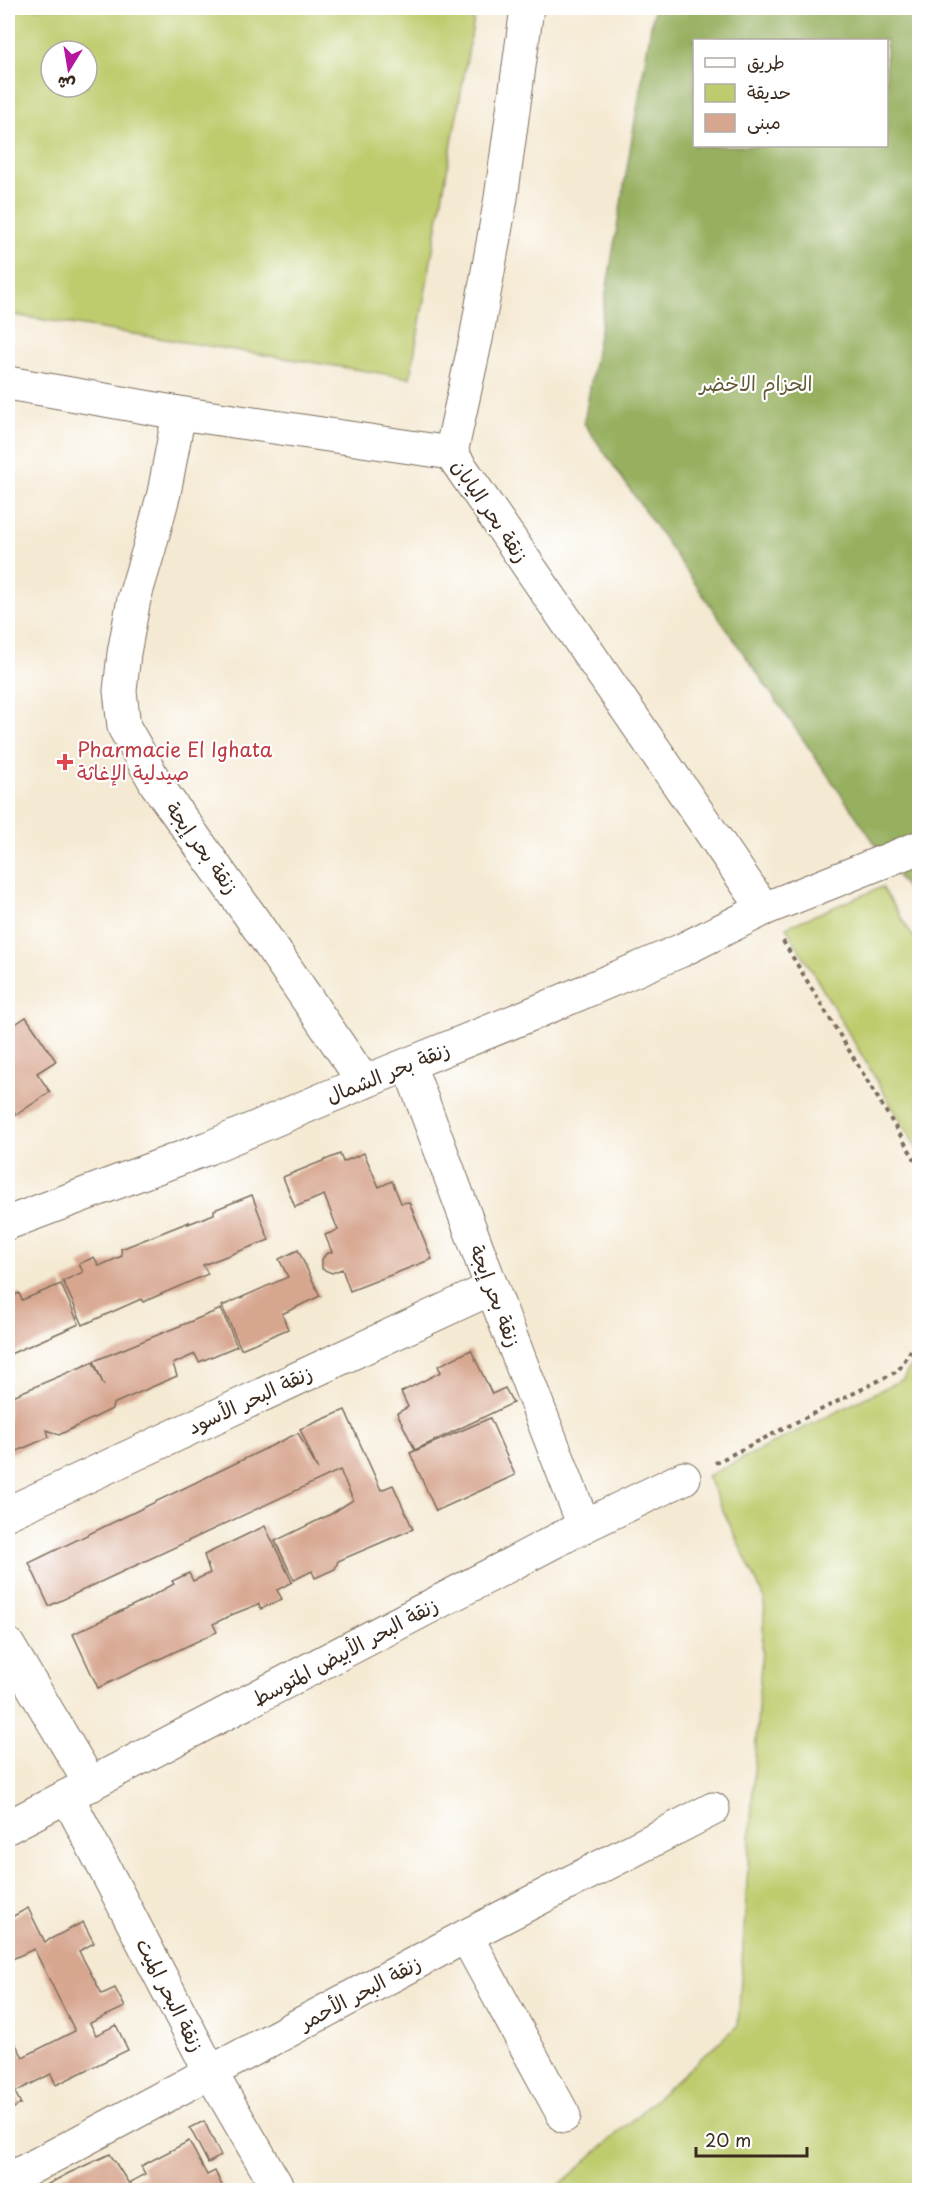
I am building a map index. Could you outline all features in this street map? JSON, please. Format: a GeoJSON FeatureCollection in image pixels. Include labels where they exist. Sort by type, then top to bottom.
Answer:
{"type":"FeatureCollection","features":[{"type":"Feature","properties":{"kind":"street"},"geometry":{"type":"LineString","coordinates":[[451,453],[476,339],[499,210],[527,8]]}},
{"type":"Feature","properties":{"kind":"street","name":"زنقة بحر اليابان"},"geometry":{"type":"LineString","coordinates":[[8,383],[179,413],[451,453],[764,909]]}},
{"type":"Feature","properties":{"kind":"street","name":"زنقة بحر إيجة"},"geometry":{"type":"LineString","coordinates":[[179,413],[164,493],[134,598],[124,653],[120,691],[124,727],[157,785],[364,1082]]}},
{"type":"Feature","properties":{"kind":"street","name":"زنقة بحر الشمال"},"geometry":{"type":"LineString","coordinates":[[8,1223],[208,1148],[680,951],[764,909],[920,847]]}},
{"type":"Feature","properties":{"kind":"street","name":"زنقة بحر إيجة"},"geometry":{"type":"LineString","coordinates":[[409,1065],[584,1526]]}},
{"type":"Feature","properties":{"kind":"street","name":"زنقة البحر الأسود"},"geometry":{"type":"LineString","coordinates":[[8,1513],[492,1288]]}},
{"type":"Feature","properties":{"kind":"street","name":"زنقة البحر الأبيض المتوسط"},"geometry":{"type":"LineString","coordinates":[[8,1827],[584,1526],[684,1478]]}},
{"type":"Feature","properties":{"kind":"street","name":"زنقة البحر الميت"},"geometry":{"type":"LineString","coordinates":[[8,1645],[211,2073],[279,2190]]}},
{"type":"Feature","properties":{"kind":"street","name":"زنقة البحر الأحمر"},"geometry":{"type":"LineString","coordinates":[[8,2180],[466,1936],[713,1809]]}},
{"type":"Feature","properties":{"kind":"street"},"geometry":{"type":"LineString","coordinates":[[466,1936],[564,2116]]}},
{"type":"Feature","properties":{"kind":"path"},"geometry":{"type":"LineString","coordinates":[[764,909],[920,1168]]}},
{"type":"Feature","properties":{"kind":"path"},"geometry":{"type":"LineString","coordinates":[[684,1478],[898,1371],[920,1336]]}},
{"type":"Feature","properties":{"kind":"green space"},"geometry":{"type":"Polygon","coordinates":[[[8,8],[476,8],[410,378],[8,314],[8,8]]]}},
{"type":"Feature","properties":{"kind":"green space","name":"الحزام الاخضر"},"geometry":{"type":"Polygon","coordinates":[[[654,8],[919,8],[919,907],[584,423],[654,8]]]}},
{"type":"Feature","properties":{"kind":"green space"},"geometry":{"type":"Polygon","coordinates":[[[882,887],[919,946],[919,1152],[786,927],[882,887]]]}},
{"type":"Feature","properties":{"kind":"green space"},"geometry":{"type":"Polygon","coordinates":[[[919,1352],[919,2190],[554,2190],[738,2025],[765,1600],[707,1476],[903,1379],[919,1352]]]}},
{"type":"Feature","properties":{"kind":"building"},"geometry":{"type":"Polygon","coordinates":[[[26,1017],[56,1061],[37,1073],[50,1092],[16,1115],[8,1102],[8,1029],[26,1017]]]}},
{"type":"Feature","properties":{"kind":"building"},"geometry":{"type":"Polygon","coordinates":[[[364,1153],[379,1187],[392,1181],[401,1203],[409,1202],[432,1259],[350,1291],[342,1269],[332,1273],[322,1269],[322,1259],[326,1254],[332,1252],[325,1235],[338,1230],[324,1195],[295,1207],[283,1177],[340,1154],[343,1162],[364,1153]]]}},
{"type":"Feature","properties":{"kind":"building"},"geometry":{"type":"Polygon","coordinates":[[[252,1195],[269,1240],[203,1265],[208,1274],[143,1302],[141,1299],[83,1325],[63,1281],[83,1272],[79,1264],[94,1257],[99,1266],[122,1256],[121,1249],[214,1214],[214,1210],[252,1195]]]}},
{"type":"Feature","properties":{"kind":"building"},"geometry":{"type":"Polygon","coordinates":[[[298,1250],[320,1296],[282,1314],[288,1329],[241,1349],[222,1306],[288,1277],[279,1259],[298,1250]]]}},
{"type":"Feature","properties":{"kind":"building"},"geometry":{"type":"Polygon","coordinates":[[[61,1284],[79,1324],[8,1355],[8,1298],[19,1293],[22,1300],[61,1284]]]}},
{"type":"Feature","properties":{"kind":"building"},"geometry":{"type":"Polygon","coordinates":[[[221,1309],[237,1346],[199,1362],[195,1354],[173,1364],[177,1376],[113,1404],[112,1409],[59,1435],[47,1430],[49,1437],[8,1455],[8,1398],[93,1362],[104,1386],[94,1361],[221,1309]]]}},
{"type":"Feature","properties":{"kind":"building"},"geometry":{"type":"Polygon","coordinates":[[[471,1350],[492,1394],[505,1388],[513,1403],[415,1450],[397,1413],[408,1407],[401,1392],[441,1372],[438,1366],[471,1350]]]}},
{"type":"Feature","properties":{"kind":"building"},"geometry":{"type":"Polygon","coordinates":[[[345,1410],[381,1490],[393,1485],[413,1529],[338,1561],[335,1569],[315,1578],[312,1571],[294,1580],[275,1541],[331,1514],[353,1500],[340,1470],[49,1606],[29,1563],[298,1433],[318,1470],[300,1429],[345,1410]]]}},
{"type":"Feature","properties":{"kind":"building"},"geometry":{"type":"Polygon","coordinates":[[[490,1418],[515,1475],[436,1511],[410,1453],[490,1418]]]}},
{"type":"Feature","properties":{"kind":"building"},"geometry":{"type":"Polygon","coordinates":[[[265,1526],[292,1582],[277,1590],[282,1599],[261,1609],[259,1604],[231,1615],[213,1624],[217,1632],[98,1688],[73,1634],[146,1599],[174,1584],[172,1581],[189,1573],[193,1581],[210,1573],[204,1555],[265,1526]]]}},
{"type":"Feature","properties":{"kind":"building"},"geometry":{"type":"Polygon","coordinates":[[[28,1908],[45,1942],[83,1922],[94,1943],[79,1951],[102,1994],[115,1988],[125,2007],[90,2023],[96,2035],[116,2025],[128,2050],[56,2085],[51,2074],[15,2092],[21,2104],[8,2111],[8,2047],[15,2043],[23,2057],[75,2031],[34,1949],[8,1961],[8,1919],[28,1908]]]}},
{"type":"Feature","properties":{"kind":"building"},"geometry":{"type":"Polygon","coordinates":[[[204,2121],[221,2156],[208,2163],[190,2128],[204,2121]]]}},
{"type":"Feature","properties":{"kind":"building"},"geometry":{"type":"Polygon","coordinates":[[[189,2141],[207,2175],[215,2171],[224,2190],[134,2190],[130,2182],[145,2174],[141,2166],[189,2141]]]}},
{"type":"Feature","properties":{"kind":"building"},"geometry":{"type":"Polygon","coordinates":[[[110,2154],[133,2190],[37,2190],[69,2173],[110,2154]]]}},
{"type":"Feature","properties":{"kind":"place","name":"Pharmacie El Ighata صيدلية الإغاثة"},"geometry":{"type":"Point","coordinates":[65,762]}}]}
